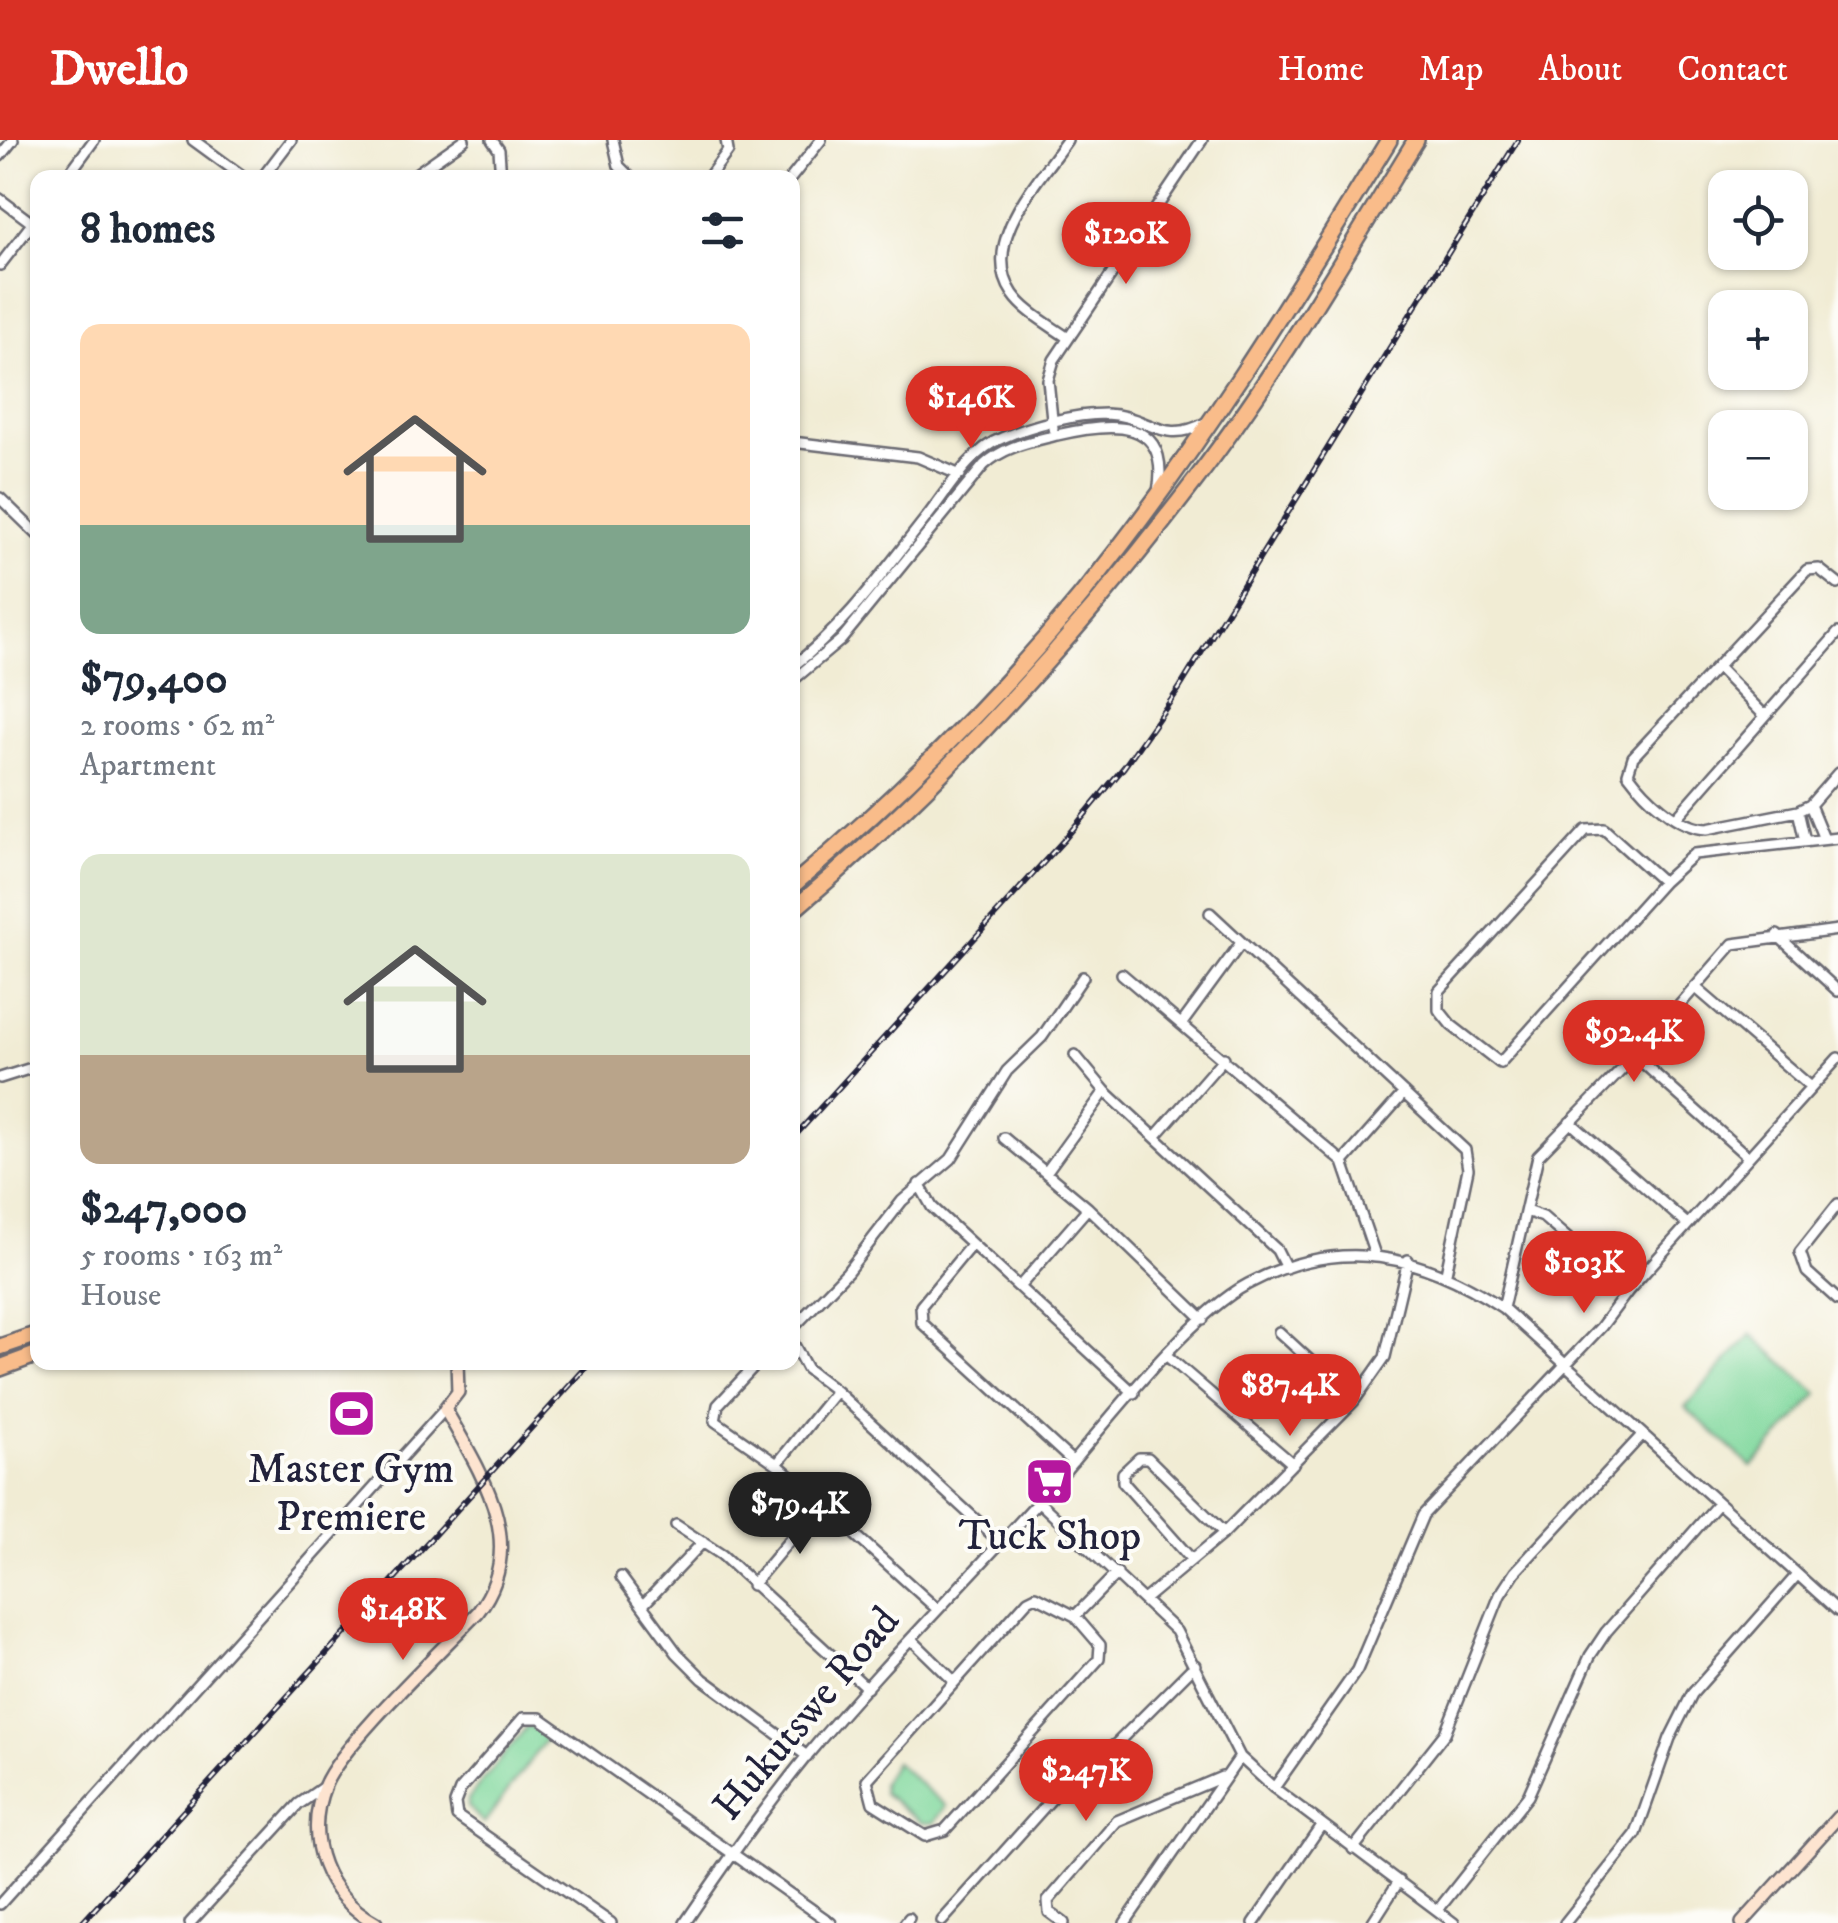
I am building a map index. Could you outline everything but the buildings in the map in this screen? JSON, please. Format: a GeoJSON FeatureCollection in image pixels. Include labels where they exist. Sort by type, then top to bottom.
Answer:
{"type":"FeatureCollection","features":[{"type":"Feature","properties":{"kind":"highway"},"geometry":{"type":"LineString","coordinates":[[800,878],[1002,687],[1156,500],[1214,418],[1390,140]]}},
{"type":"Feature","properties":{"kind":"highway"},"geometry":{"type":"LineString","coordinates":[[800,904],[965,751],[1094,608],[1199,476],[1302,327],[1416,140]]}},
{"type":"Feature","properties":{"kind":"highway"},"geometry":{"type":"LineString","coordinates":[[0,1347],[30,1337]]}},
{"type":"Feature","properties":{"kind":"highway"},"geometry":{"type":"LineString","coordinates":[[0,1368],[30,1357]]}},
{"type":"Feature","properties":{"kind":"street"},"geometry":{"type":"LineString","coordinates":[[0,156],[12,140]]}},
{"type":"Feature","properties":{"kind":"street"},"geometry":{"type":"LineString","coordinates":[[72,170],[94,140]]}},
{"type":"Feature","properties":{"kind":"street"},"geometry":{"type":"LineString","coordinates":[[193,140],[233,170]]}},
{"type":"Feature","properties":{"kind":"street"},"geometry":{"type":"LineString","coordinates":[[268,170],[292,140]]}},
{"type":"Feature","properties":{"kind":"street"},"geometry":{"type":"LineString","coordinates":[[421,170],[464,140]]}},
{"type":"Feature","properties":{"kind":"street"},"geometry":{"type":"LineString","coordinates":[[492,140],[499,150],[500,170]]}},
{"type":"Feature","properties":{"kind":"street"},"geometry":{"type":"LineString","coordinates":[[613,140],[623,170]]}},
{"type":"Feature","properties":{"kind":"street"},"geometry":{"type":"LineString","coordinates":[[714,170],[728,151],[726,140]]}},
{"type":"Feature","properties":{"kind":"street"},"geometry":{"type":"LineString","coordinates":[[797,170],[821,140]]}},
{"type":"Feature","properties":{"kind":"street"},"geometry":{"type":"LineString","coordinates":[[1067,140],[1020,208],[1006,235],[1002,264],[1012,292],[1068,338]]}},
{"type":"Feature","properties":{"kind":"street"},"geometry":{"type":"LineString","coordinates":[[1054,436],[1050,368],[1202,140]]}},
{"type":"Feature","properties":{"kind":"street"},"geometry":{"type":"LineString","coordinates":[[0,199],[30,217]]}},
{"type":"Feature","properties":{"kind":"street"},"geometry":{"type":"LineString","coordinates":[[0,264],[30,226]]}},
{"type":"Feature","properties":{"kind":"street"},"geometry":{"type":"LineString","coordinates":[[800,661],[841,624],[960,475],[992,443],[1052,424],[1105,414],[1180,434],[1214,418]]}},
{"type":"Feature","properties":{"kind":"street"},"geometry":{"type":"LineString","coordinates":[[800,674],[841,640],[984,465],[1002,451],[1112,425],[1141,434],[1154,448],[1160,463],[1156,500]]}},
{"type":"Feature","properties":{"kind":"street"},"geometry":{"type":"LineString","coordinates":[[800,443],[918,457],[960,475]]}},
{"type":"Feature","properties":{"kind":"street"},"geometry":{"type":"LineString","coordinates":[[0,498],[30,526]]}},
{"type":"Feature","properties":{"kind":"street"},"geometry":{"type":"LineString","coordinates":[[1838,584],[1819,569],[1807,570],[1630,764],[1628,774],[1676,818],[1692,828],[1706,828],[1798,811],[1810,805],[1838,773]]}},
{"type":"Feature","properties":{"kind":"street"},"geometry":{"type":"LineString","coordinates":[[1676,818],[1838,634]]}},
{"type":"Feature","properties":{"kind":"street"},"geometry":{"type":"LineString","coordinates":[[1717,667],[1764,714]]}},
{"type":"Feature","properties":{"kind":"street"},"geometry":{"type":"LineString","coordinates":[[1810,805],[1824,839]]}},
{"type":"Feature","properties":{"kind":"street"},"geometry":{"type":"LineString","coordinates":[[1798,811],[1805,841]]}},
{"type":"Feature","properties":{"kind":"street"},"geometry":{"type":"LineString","coordinates":[[1662,882],[1604,829],[1586,830],[1439,991],[1439,1010],[1500,1063],[1662,882],[1698,852],[1838,838]]}},
{"type":"Feature","properties":{"kind":"street"},"geometry":{"type":"LineString","coordinates":[[1210,913],[1455,1138],[1467,1159],[1446,1272]]}},
{"type":"Feature","properties":{"kind":"street"},"geometry":{"type":"LineString","coordinates":[[1504,1308],[1534,1164],[1570,1122],[1635,1056],[1734,944],[1777,935],[1838,930]]}},
{"type":"Feature","properties":{"kind":"street"},"geometry":{"type":"LineString","coordinates":[[1777,935],[1838,992]]}},
{"type":"Feature","properties":{"kind":"street"},"geometry":{"type":"LineString","coordinates":[[1183,1022],[1241,943]]}},
{"type":"Feature","properties":{"kind":"street"},"geometry":{"type":"LineString","coordinates":[[1122,974],[1343,1162],[1375,1255]]}},
{"type":"Feature","properties":{"kind":"street"},"geometry":{"type":"LineString","coordinates":[[800,1321],[847,1272],[919,1184],[951,1158],[1007,1071],[1042,1037],[1083,977]]}},
{"type":"Feature","properties":{"kind":"street"},"geometry":{"type":"LineString","coordinates":[[1695,987],[1810,1088]]}},
{"type":"Feature","properties":{"kind":"street"},"geometry":{"type":"LineString","coordinates":[[1074,1056],[1105,1091],[1277,1250],[1286,1268]]}},
{"type":"Feature","properties":{"kind":"street"},"geometry":{"type":"LineString","coordinates":[[1635,1056],[1748,1157]]}},
{"type":"Feature","properties":{"kind":"street"},"geometry":{"type":"LineString","coordinates":[[1155,1137],[1224,1058]]}},
{"type":"Feature","properties":{"kind":"street"},"geometry":{"type":"LineString","coordinates":[[1274,1788],[1358,1670],[1422,1515],[1838,1058]]}},
{"type":"Feature","properties":{"kind":"street"},"geometry":{"type":"LineString","coordinates":[[0,1078],[30,1069]]}},
{"type":"Feature","properties":{"kind":"street"},"geometry":{"type":"LineString","coordinates":[[1047,1172],[1105,1091]]}},
{"type":"Feature","properties":{"kind":"street"},"geometry":{"type":"LineString","coordinates":[[1343,1162],[1404,1093]]}},
{"type":"Feature","properties":{"kind":"street"},"geometry":{"type":"LineString","coordinates":[[1570,1122],[1687,1224]]}},
{"type":"Feature","properties":{"kind":"street"},"geometry":{"type":"LineString","coordinates":[[1004,1138],[1088,1208],[1203,1318]]}},
{"type":"Feature","properties":{"kind":"street"},"geometry":{"type":"LineString","coordinates":[[919,1184],[932,1207],[1134,1393]]}},
{"type":"Feature","properties":{"kind":"street"},"geometry":{"type":"LineString","coordinates":[[1838,1204],[1800,1252],[1807,1272],[1838,1300]]}},
{"type":"Feature","properties":{"kind":"street"},"geometry":{"type":"LineString","coordinates":[[1019,1287],[1088,1208]]}},
{"type":"Feature","properties":{"kind":"street"},"geometry":{"type":"LineString","coordinates":[[1526,1211],[1543,1217],[1628,1292]]}},
{"type":"Feature","properties":{"kind":"street"},"geometry":{"type":"LineString","coordinates":[[972,1244],[921,1306],[922,1323],[1072,1462]]}},
{"type":"Feature","properties":{"kind":"street","name":"Hukutswe Road"},"geometry":{"type":"LineString","coordinates":[[685,1923],[733,1852],[807,1756],[1167,1356],[1203,1318],[1245,1285],[1286,1268],[1375,1255],[1408,1260],[1446,1272],[1504,1308],[1838,1611]]}},
{"type":"Feature","properties":{"kind":"street"},"geometry":{"type":"LineString","coordinates":[[1145,1599],[1224,1533],[1354,1401],[1385,1358],[1408,1260]]}},
{"type":"Feature","properties":{"kind":"street"},"geometry":{"type":"LineString","coordinates":[[1279,1332],[1354,1401]]}},
{"type":"Feature","properties":{"kind":"street"},"geometry":{"type":"LineString","coordinates":[[800,1356],[807,1369],[1000,1542]]}},
{"type":"Feature","properties":{"kind":"street"},"geometry":{"type":"LineString","coordinates":[[1167,1356],[1293,1464]]}},
{"type":"Feature","properties":{"kind":"street"},"geometry":{"type":"LineString","coordinates":[[0,1904],[458,1392],[458,1370]]}},
{"type":"Feature","properties":{"kind":"street"},"geometry":{"type":"LineString","coordinates":[[751,1370],[718,1405],[715,1421],[777,1464],[937,1609]]}},
{"type":"Feature","properties":{"kind":"street"},"geometry":{"type":"LineString","coordinates":[[777,1464],[836,1392]]}},
{"type":"Feature","properties":{"kind":"street"},"geometry":{"type":"LineString","coordinates":[[376,1923],[344,1900],[322,1862],[318,1826],[325,1786],[344,1756],[478,1612],[498,1580],[504,1551],[502,1525],[444,1408]]}},
{"type":"Feature","properties":{"kind":"street"},"geometry":{"type":"LineString","coordinates":[[1353,1849],[1444,1733],[1500,1595],[1514,1572],[1642,1435]]}},
{"type":"Feature","properties":{"kind":"street"},"geometry":{"type":"LineString","coordinates":[[1192,1560],[1123,1482],[1122,1473],[1139,1458],[1148,1458],[1224,1533]]}},
{"type":"Feature","properties":{"kind":"street"},"geometry":{"type":"LineString","coordinates":[[1038,1501],[1176,1631],[1240,1757],[1274,1788],[1454,1923]]}},
{"type":"Feature","properties":{"kind":"street"},"geometry":{"type":"LineString","coordinates":[[752,1585],[819,1505]]}},
{"type":"Feature","properties":{"kind":"street"},"geometry":{"type":"LineString","coordinates":[[1438,1910],[1528,1796],[1590,1656],[1606,1632],[1718,1505]]}},
{"type":"Feature","properties":{"kind":"street"},"geometry":{"type":"LineString","coordinates":[[676,1524],[703,1542],[867,1688]]}},
{"type":"Feature","properties":{"kind":"street"},"geometry":{"type":"LineString","coordinates":[[643,1605],[703,1542]]}},
{"type":"Feature","properties":{"kind":"street"},"geometry":{"type":"LineString","coordinates":[[1075,1616],[1118,1573]]}},
{"type":"Feature","properties":{"kind":"street"},"geometry":{"type":"LineString","coordinates":[[1565,1923],[1636,1834],[1670,1738],[1692,1694],[1798,1574]]}},
{"type":"Feature","properties":{"kind":"street"},"geometry":{"type":"LineString","coordinates":[[622,1577],[677,1653],[703,1680],[807,1756]]}},
{"type":"Feature","properties":{"kind":"street"},"geometry":{"type":"LineString","coordinates":[[1044,1598],[1075,1616],[1100,1644],[1099,1659],[945,1830],[925,1836],[873,1803],[867,1780],[1028,1600],[1044,1598]]}},
{"type":"Feature","properties":{"kind":"street"},"geometry":{"type":"LineString","coordinates":[[911,1639],[954,1681]]}},
{"type":"Feature","properties":{"kind":"street"},"geometry":{"type":"LineString","coordinates":[[942,1920],[1072,1776],[1116,1744],[1195,1665]]}},
{"type":"Feature","properties":{"kind":"street"},"geometry":{"type":"LineString","coordinates":[[611,1923],[458,1816],[455,1803],[460,1790],[523,1718],[540,1718],[831,1923]]}},
{"type":"Feature","properties":{"kind":"street"},"geometry":{"type":"LineString","coordinates":[[1125,1923],[1222,1777],[1240,1757]]}},
{"type":"Feature","properties":{"kind":"street"},"geometry":{"type":"LineString","coordinates":[[1064,1923],[1050,1912],[1048,1901],[1110,1826],[1222,1777]]}},
{"type":"Feature","properties":{"kind":"street"},"geometry":{"type":"LineString","coordinates":[[190,1923],[299,1804],[325,1786]]}},
{"type":"Feature","properties":{"kind":"street"},"geometry":{"type":"LineString","coordinates":[[1742,1923],[1838,1817]]}},
{"type":"Feature","properties":{"kind":"street"},"geometry":{"type":"LineString","coordinates":[[1254,1923],[1322,1824]]}},
{"type":"Feature","properties":{"kind":"street"},"geometry":{"type":"LineString","coordinates":[[1372,1923],[1399,1881]]}},
{"type":"Feature","properties":{"kind":"green space"},"geometry":{"type":"Polygon","coordinates":[[[1751,1334],[1818,1394],[1752,1467],[1685,1407],[1751,1334]]]}},
{"type":"Feature","properties":{"kind":"green space"},"geometry":{"type":"Polygon","coordinates":[[[528,1725],[549,1735],[484,1823],[468,1807],[468,1799],[528,1725]]]}},
{"type":"Feature","properties":{"kind":"green space"},"geometry":{"type":"Polygon","coordinates":[[[895,1762],[946,1806],[934,1823],[922,1823],[883,1793],[882,1783],[895,1762]]]}},
{"type":"Feature","properties":{"kind":"railway"},"geometry":{"type":"LineString","coordinates":[[800,1130],[1063,841],[1124,767],[1179,689],[1518,140]]}},
{"type":"Feature","properties":{"kind":"railway"},"geometry":{"type":"LineString","coordinates":[[82,1923],[584,1370]]}},
{"type":"Feature","properties":{"kind":"place","name":"Master Gym Premiere"},"geometry":{"type":"Point","coordinates":[351,1414]}},
{"type":"Feature","properties":{"kind":"place","name":"Tuck Shop"},"geometry":{"type":"Point","coordinates":[1050,1481]}}]}
